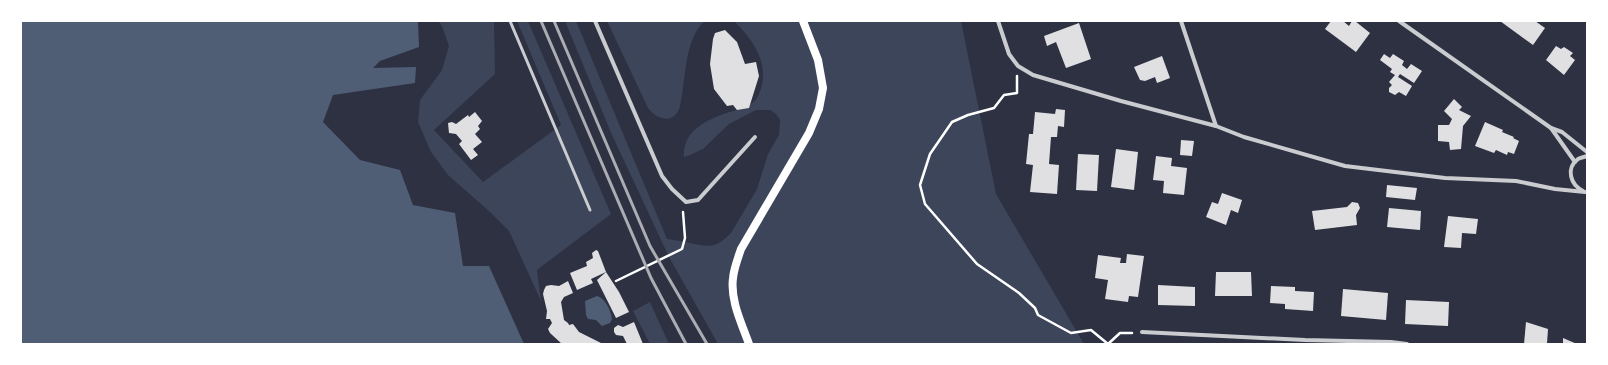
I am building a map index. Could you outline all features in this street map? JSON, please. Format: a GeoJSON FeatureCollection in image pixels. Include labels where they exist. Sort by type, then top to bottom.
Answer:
{"type":"FeatureCollection","features":[{"type":"Feature","properties":{"kind":"main road"},"geometry":{"type":"LineString","coordinates":[[750,344],[738,316],[734,298],[733,280],[741,248],[809,133],[819,109],[823,88],[818,60],[803,21]]}},
{"type":"Feature","properties":{"kind":"street"},"geometry":{"type":"LineString","coordinates":[[595,21],[662,176],[672,189],[686,202],[698,200],[755,137]]}},
{"type":"Feature","properties":{"kind":"street"},"geometry":{"type":"LineString","coordinates":[[998,21],[1009,54],[1018,66],[1032,75],[1121,101],[1216,126],[1244,137],[1345,166],[1445,178],[1516,181],[1554,189],[1586,192]]}},
{"type":"Feature","properties":{"kind":"street"},"geometry":{"type":"LineString","coordinates":[[1181,21],[1216,126]]}},
{"type":"Feature","properties":{"kind":"street"},"geometry":{"type":"LineString","coordinates":[[1399,21],[1551,128],[1562,132],[1587,152]]}},
{"type":"Feature","properties":{"kind":"street"},"geometry":{"type":"LineString","coordinates":[[1551,128],[1575,162]]}},
{"type":"Feature","properties":{"kind":"street"},"geometry":{"type":"LineString","coordinates":[[1586,192],[1576,187],[1570,178],[1571,167],[1578,159],[1587,156]]}},
{"type":"Feature","properties":{"kind":"street"},"geometry":{"type":"LineString","coordinates":[[1142,332],[1304,340],[1391,342],[1407,344]]}},
{"type":"Feature","properties":{"kind":"lane"},"geometry":{"type":"LineString","coordinates":[[510,21],[590,210]]}},
{"type":"Feature","properties":{"kind":"path"},"geometry":{"type":"LineString","coordinates":[[1018,66],[1018,93],[1004,95],[994,108],[968,115],[952,122],[930,154],[920,185],[925,204],[977,264],[1019,293],[1035,308],[1038,315],[1071,333],[1091,330],[1108,344],[1120,333],[1142,332]]}},
{"type":"Feature","properties":{"kind":"path"},"geometry":{"type":"LineString","coordinates":[[616,282],[682,249],[686,238],[682,197]]}},
{"type":"Feature","properties":{"kind":"shaded area"},"geometry":{"type":"Polygon","coordinates":[[[21,21],[418,21],[419,47],[380,61],[373,68],[416,67],[415,83],[333,95],[323,122],[360,160],[400,170],[413,205],[455,213],[463,266],[489,266],[524,344],[21,344],[21,21]]]}},
{"type":"Feature","properties":{"kind":"shaded area"},"geometry":{"type":"Polygon","coordinates":[[[438,21],[494,21],[495,74],[434,130],[483,182],[561,125],[517,21],[528,21],[611,214],[537,270],[541,301],[509,231],[448,175],[431,152],[418,122],[420,100],[442,70],[449,46],[442,26],[438,21]]]}},
{"type":"Feature","properties":{"kind":"shaded area"},"geometry":{"type":"Polygon","coordinates":[[[565,21],[576,21],[667,239],[712,246],[721,242],[731,233],[757,189],[768,154],[779,135],[780,120],[776,114],[770,110],[756,110],[729,124],[703,149],[684,157],[688,139],[699,126],[715,117],[748,106],[760,93],[763,76],[760,58],[752,42],[734,21],[961,21],[996,194],[1084,344],[718,344],[669,257],[612,135],[565,21]]]}},
{"type":"Feature","properties":{"kind":"shaded area"},"geometry":{"type":"Polygon","coordinates":[[[607,21],[705,21],[698,29],[689,49],[680,106],[678,112],[674,116],[666,119],[661,118],[648,108],[607,21]]]}},
{"type":"Feature","properties":{"kind":"shaded area"},"geometry":{"type":"Polygon","coordinates":[[[597,296],[603,299],[607,305],[612,319],[610,323],[602,326],[596,320],[588,319],[586,315],[585,301],[597,296]]]}},
{"type":"Feature","properties":{"kind":"shaded area"},"geometry":{"type":"Polygon","coordinates":[[[650,302],[669,344],[650,344],[633,311],[650,302]]]}},
{"type":"Feature","properties":{"kind":"building"},"geometry":{"type":"Polygon","coordinates":[[[1331,21],[1343,21],[1349,26],[1352,21],[1355,21],[1370,33],[1356,52],[1325,29],[1331,21]]]}},
{"type":"Feature","properties":{"kind":"building"},"geometry":{"type":"Polygon","coordinates":[[[1500,21],[1535,21],[1545,28],[1533,45],[1500,21]]]}},
{"type":"Feature","properties":{"kind":"building"},"geometry":{"type":"Polygon","coordinates":[[[1079,23],[1091,59],[1066,68],[1056,42],[1047,46],[1044,36],[1079,23]]]}},
{"type":"Feature","properties":{"kind":"building"},"geometry":{"type":"Polygon","coordinates":[[[725,30],[737,42],[745,64],[756,62],[759,76],[749,108],[737,110],[733,105],[727,106],[714,89],[710,64],[713,39],[715,33],[725,30]]]}},
{"type":"Feature","properties":{"kind":"building"},"geometry":{"type":"Polygon","coordinates":[[[1556,46],[1561,49],[1564,47],[1573,53],[1570,56],[1575,60],[1564,75],[1546,60],[1556,46]]]}},
{"type":"Feature","properties":{"kind":"building"},"geometry":{"type":"Polygon","coordinates":[[[1384,54],[1390,58],[1393,54],[1404,61],[1402,65],[1407,69],[1411,64],[1422,71],[1414,83],[1400,74],[1398,77],[1412,86],[1406,96],[1399,92],[1395,95],[1389,92],[1389,88],[1392,85],[1389,82],[1395,75],[1390,72],[1392,69],[1380,60],[1384,54]]]}},
{"type":"Feature","properties":{"kind":"building"},"geometry":{"type":"Polygon","coordinates":[[[1162,56],[1170,78],[1157,83],[1155,77],[1145,81],[1140,80],[1134,67],[1162,56]]]}},
{"type":"Feature","properties":{"kind":"building"},"geometry":{"type":"Polygon","coordinates":[[[1454,99],[1462,107],[1459,110],[1471,116],[1463,126],[1461,149],[1450,150],[1449,142],[1438,141],[1438,125],[1449,125],[1452,119],[1444,111],[1454,99]]]}},
{"type":"Feature","properties":{"kind":"building"},"geometry":{"type":"Polygon","coordinates":[[[1056,109],[1065,110],[1064,127],[1058,126],[1057,137],[1051,137],[1049,164],[1059,165],[1057,194],[1030,192],[1033,165],[1026,164],[1029,134],[1033,134],[1035,112],[1055,114],[1056,109]]]}},
{"type":"Feature","properties":{"kind":"building"},"geometry":{"type":"Polygon","coordinates":[[[475,112],[482,121],[478,126],[480,129],[475,134],[482,142],[473,149],[478,155],[471,160],[459,144],[462,141],[456,134],[449,133],[448,123],[452,122],[456,124],[468,115],[469,117],[475,112]]]}},
{"type":"Feature","properties":{"kind":"building"},"geometry":{"type":"Polygon","coordinates":[[[1485,122],[1503,130],[1502,132],[1519,141],[1514,154],[1508,152],[1507,155],[1496,150],[1494,153],[1475,146],[1485,122]]]}},
{"type":"Feature","properties":{"kind":"building"},"geometry":{"type":"Polygon","coordinates":[[[1181,140],[1194,141],[1192,156],[1180,155],[1181,140]]]}},
{"type":"Feature","properties":{"kind":"building"},"geometry":{"type":"Polygon","coordinates":[[[1116,149],[1138,152],[1134,190],[1111,187],[1116,149]]]}},
{"type":"Feature","properties":{"kind":"building"},"geometry":{"type":"Polygon","coordinates":[[[1078,154],[1099,155],[1097,191],[1076,190],[1078,154]]]}},
{"type":"Feature","properties":{"kind":"building"},"geometry":{"type":"Polygon","coordinates":[[[1156,156],[1172,158],[1171,166],[1187,168],[1184,195],[1163,193],[1164,181],[1153,180],[1156,156]]]}},
{"type":"Feature","properties":{"kind":"building"},"geometry":{"type":"Polygon","coordinates":[[[1387,185],[1417,188],[1415,200],[1386,197],[1387,185]]]}},
{"type":"Feature","properties":{"kind":"building"},"geometry":{"type":"Polygon","coordinates":[[[1222,193],[1242,200],[1238,213],[1231,210],[1226,225],[1206,217],[1212,202],[1218,204],[1222,193]]]}},
{"type":"Feature","properties":{"kind":"building"},"geometry":{"type":"Polygon","coordinates":[[[1352,202],[1358,203],[1360,208],[1356,215],[1357,225],[1315,230],[1312,211],[1347,207],[1352,202]]]}},
{"type":"Feature","properties":{"kind":"building"},"geometry":{"type":"Polygon","coordinates":[[[1389,208],[1421,211],[1420,230],[1387,227],[1389,208]]]}},
{"type":"Feature","properties":{"kind":"building"},"geometry":{"type":"Polygon","coordinates":[[[1448,216],[1478,219],[1476,234],[1462,233],[1461,248],[1444,247],[1448,216]]]}},
{"type":"Feature","properties":{"kind":"building"},"geometry":{"type":"Polygon","coordinates":[[[596,250],[598,251],[606,272],[591,279],[593,283],[577,290],[570,273],[587,266],[586,262],[593,258],[592,253],[596,250]]]}},
{"type":"Feature","properties":{"kind":"building"},"geometry":{"type":"Polygon","coordinates":[[[1127,254],[1144,256],[1138,297],[1129,296],[1128,302],[1105,299],[1108,280],[1095,278],[1098,255],[1121,258],[1120,263],[1126,263],[1127,254]]]}},
{"type":"Feature","properties":{"kind":"building"},"geometry":{"type":"Polygon","coordinates":[[[606,272],[619,292],[629,312],[616,318],[597,280],[606,272]]]}},
{"type":"Feature","properties":{"kind":"building"},"geometry":{"type":"Polygon","coordinates":[[[1216,272],[1251,272],[1252,296],[1215,296],[1216,272]]]}},
{"type":"Feature","properties":{"kind":"building"},"geometry":{"type":"Polygon","coordinates":[[[568,281],[573,293],[564,297],[561,302],[564,320],[569,325],[573,324],[579,332],[603,344],[562,344],[550,333],[548,329],[552,323],[550,319],[546,319],[547,311],[543,294],[544,290],[546,286],[559,286],[568,281]]]}},
{"type":"Feature","properties":{"kind":"building"},"geometry":{"type":"Polygon","coordinates":[[[1158,285],[1195,287],[1195,306],[1158,305],[1158,285]]]}},
{"type":"Feature","properties":{"kind":"building"},"geometry":{"type":"Polygon","coordinates":[[[1271,286],[1295,287],[1295,291],[1314,292],[1313,311],[1285,309],[1285,304],[1270,303],[1271,286]]]}},
{"type":"Feature","properties":{"kind":"building"},"geometry":{"type":"Polygon","coordinates":[[[1343,289],[1388,293],[1386,320],[1341,316],[1343,289]]]}},
{"type":"Feature","properties":{"kind":"building"},"geometry":{"type":"Polygon","coordinates":[[[1406,300],[1449,302],[1448,326],[1405,324],[1406,300]]]}},
{"type":"Feature","properties":{"kind":"building"},"geometry":{"type":"Polygon","coordinates":[[[634,322],[643,344],[627,344],[623,336],[616,335],[614,332],[614,328],[618,325],[623,327],[634,322]]]}},
{"type":"Feature","properties":{"kind":"building"},"geometry":{"type":"Polygon","coordinates":[[[1526,322],[1548,329],[1547,344],[1524,344],[1526,322]]]}},
{"type":"Feature","properties":{"kind":"building"},"geometry":{"type":"Polygon","coordinates":[[[1563,338],[1577,344],[1563,344],[1563,338]]]}},
{"type":"Feature","properties":{"kind":"railway"},"geometry":{"type":"LineString","coordinates":[[541,21],[651,278],[686,344]]}},
{"type":"Feature","properties":{"kind":"railway"},"geometry":{"type":"LineString","coordinates":[[554,21],[650,246],[707,344]]}}]}
